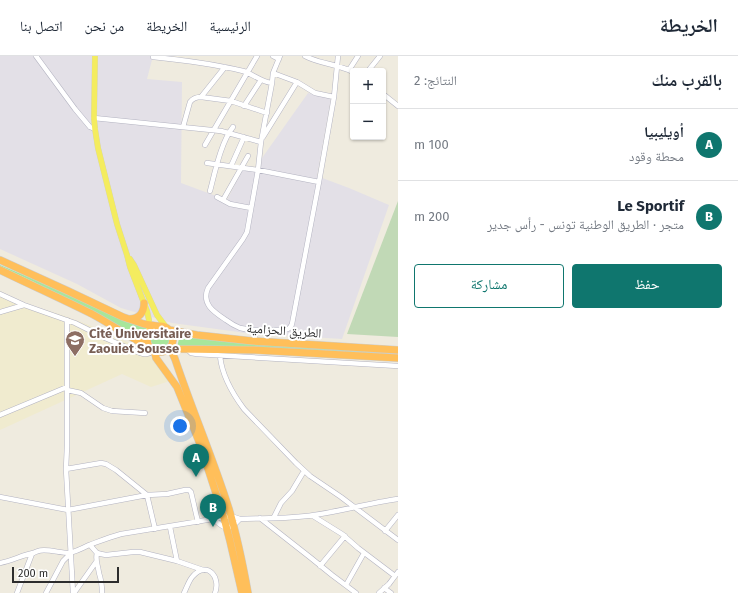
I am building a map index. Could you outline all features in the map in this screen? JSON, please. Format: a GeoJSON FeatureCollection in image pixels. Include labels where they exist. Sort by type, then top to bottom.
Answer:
{"type":"FeatureCollection","features":[{"type":"Feature","properties":{"kind":"highway"},"geometry":{"type":"LineString","coordinates":[[0,260],[128,319],[152,328],[160,326],[168,328],[173,336],[170,348],[222,488],[242,593]]}},
{"type":"Feature","properties":{"kind":"highway"},"geometry":{"type":"LineString","coordinates":[[0,270],[91,314],[142,344],[161,352],[170,348]]}},
{"type":"Feature","properties":{"kind":"highway"},"geometry":{"type":"LineString","coordinates":[[128,319],[135,318],[140,315],[144,309],[144,303]]}},
{"type":"Feature","properties":{"kind":"highway"},"geometry":{"type":"LineString","coordinates":[[152,328],[148,340],[156,358],[180,395],[228,517]]}},
{"type":"Feature","properties":{"kind":"highway","name":"الطريق الحزامية"},"geometry":{"type":"LineString","coordinates":[[168,328],[197,335],[255,341],[398,350]]}},
{"type":"Feature","properties":{"kind":"highway","name":"الطريق الحزامية"},"geometry":{"type":"LineString","coordinates":[[170,348],[178,350],[254,350],[398,358]]}},
{"type":"Feature","properties":{"kind":"highway"},"geometry":{"type":"LineString","coordinates":[[176,364],[178,356],[186,350]]}},
{"type":"Feature","properties":{"kind":"highway"},"geometry":{"type":"LineString","coordinates":[[230,527],[248,593]]}},
{"type":"Feature","properties":{"kind":"main road"},"geometry":{"type":"LineString","coordinates":[[95,56],[94,118],[98,148],[117,224],[130,267],[152,328]]}},
{"type":"Feature","properties":{"kind":"main road"},"geometry":{"type":"LineString","coordinates":[[127,255],[134,265],[157,315],[168,328]]}},
{"type":"Feature","properties":{"kind":"street"},"geometry":{"type":"LineString","coordinates":[[36,56],[75,109],[90,127],[95,129]]}},
{"type":"Feature","properties":{"kind":"street"},"geometry":{"type":"LineString","coordinates":[[205,145],[256,56]]}},
{"type":"Feature","properties":{"kind":"street"},"geometry":{"type":"LineString","coordinates":[[273,56],[280,57],[272,73],[272,83],[247,232],[208,288],[206,294],[206,299],[209,306],[219,316],[240,328],[255,330],[284,330],[288,329],[292,324],[334,97],[338,56]]}},
{"type":"Feature","properties":{"kind":"street"},"geometry":{"type":"LineString","coordinates":[[305,56],[323,63],[337,65],[350,71]]}},
{"type":"Feature","properties":{"kind":"street"},"geometry":{"type":"LineString","coordinates":[[352,68],[358,56]]}},
{"type":"Feature","properties":{"kind":"street"},"geometry":{"type":"LineString","coordinates":[[370,68],[380,56]]}},
{"type":"Feature","properties":{"kind":"street"},"geometry":{"type":"LineString","coordinates":[[153,57],[225,67],[248,72],[261,80],[272,83]]}},
{"type":"Feature","properties":{"kind":"street"},"geometry":{"type":"LineString","coordinates":[[201,97],[225,67]]}},
{"type":"Feature","properties":{"kind":"street"},"geometry":{"type":"LineString","coordinates":[[272,73],[297,82],[315,94],[334,97]]}},
{"type":"Feature","properties":{"kind":"street"},"geometry":{"type":"LineString","coordinates":[[244,106],[261,80]]}},
{"type":"Feature","properties":{"kind":"street"},"geometry":{"type":"LineString","coordinates":[[262,141],[297,82]]}},
{"type":"Feature","properties":{"kind":"street"},"geometry":{"type":"LineString","coordinates":[[386,96],[398,106]]}},
{"type":"Feature","properties":{"kind":"street"},"geometry":{"type":"LineString","coordinates":[[183,127],[192,100],[197,97],[231,101],[267,113]]}},
{"type":"Feature","properties":{"kind":"street"},"geometry":{"type":"LineString","coordinates":[[94,118],[213,130],[262,141]]}},
{"type":"Feature","properties":{"kind":"street"},"geometry":{"type":"LineString","coordinates":[[210,191],[217,164],[228,133],[233,128]]}},
{"type":"Feature","properties":{"kind":"street"},"geometry":{"type":"LineString","coordinates":[[231,166],[244,137]]}},
{"type":"Feature","properties":{"kind":"street"},"geometry":{"type":"LineString","coordinates":[[223,200],[248,156]]}},
{"type":"Feature","properties":{"kind":"street"},"geometry":{"type":"LineString","coordinates":[[207,163],[242,167],[319,182]]}},
{"type":"Feature","properties":{"kind":"street"},"geometry":{"type":"LineString","coordinates":[[218,197],[230,204],[251,208]]}},
{"type":"Feature","properties":{"kind":"street"},"geometry":{"type":"LineString","coordinates":[[0,294],[24,305],[67,320],[137,352],[153,349]]}},
{"type":"Feature","properties":{"kind":"street"},"geometry":{"type":"LineString","coordinates":[[0,312],[24,305]]}},
{"type":"Feature","properties":{"kind":"street"},"geometry":{"type":"LineString","coordinates":[[67,320],[66,469],[74,593]]}},
{"type":"Feature","properties":{"kind":"street"},"geometry":{"type":"LineString","coordinates":[[255,330],[255,341]]}},
{"type":"Feature","properties":{"kind":"street"},"geometry":{"type":"LineString","coordinates":[[186,350],[193,354],[398,366]]}},
{"type":"Feature","properties":{"kind":"street"},"geometry":{"type":"LineString","coordinates":[[220,356],[224,375],[244,409],[304,471],[398,540]]}},
{"type":"Feature","properties":{"kind":"street"},"geometry":{"type":"LineString","coordinates":[[0,416],[67,388],[81,394],[102,408],[112,411],[144,413]]}},
{"type":"Feature","properties":{"kind":"street"},"geometry":{"type":"LineString","coordinates":[[66,469],[101,462],[116,470],[147,495],[155,529]]}},
{"type":"Feature","properties":{"kind":"street"},"geometry":{"type":"LineString","coordinates":[[274,517],[280,503],[292,491],[304,471]]}},
{"type":"Feature","properties":{"kind":"street"},"geometry":{"type":"LineString","coordinates":[[0,497],[68,510],[147,495],[168,494],[186,490],[190,491],[198,522]]}},
{"type":"Feature","properties":{"kind":"street"},"geometry":{"type":"LineString","coordinates":[[46,593],[63,561],[71,553],[121,534],[228,517],[240,519],[312,516],[355,508],[371,503],[398,499]]}},
{"type":"Feature","properties":{"kind":"street"},"geometry":{"type":"LineString","coordinates":[[385,531],[398,515]]}},
{"type":"Feature","properties":{"kind":"street"},"geometry":{"type":"LineString","coordinates":[[312,516],[345,536],[364,553],[397,574],[379,593]]}},
{"type":"Feature","properties":{"kind":"street"},"geometry":{"type":"LineString","coordinates":[[260,518],[356,593]]}},
{"type":"Feature","properties":{"kind":"street"},"geometry":{"type":"LineString","coordinates":[[216,520],[224,527],[230,527],[240,519]]}},
{"type":"Feature","properties":{"kind":"street"},"geometry":{"type":"LineString","coordinates":[[170,527],[177,561]]}},
{"type":"Feature","properties":{"kind":"street"},"geometry":{"type":"LineString","coordinates":[[320,566],[345,536]]}},
{"type":"Feature","properties":{"kind":"street"},"geometry":{"type":"LineString","coordinates":[[90,545],[97,553],[100,554],[106,555],[140,552],[211,571],[214,574],[216,588],[215,593]]}},
{"type":"Feature","properties":{"kind":"street"},"geometry":{"type":"LineString","coordinates":[[0,563],[26,554],[48,550],[71,553]]}},
{"type":"Feature","properties":{"kind":"street"},"geometry":{"type":"LineString","coordinates":[[17,593],[33,553]]}},
{"type":"Feature","properties":{"kind":"street"},"geometry":{"type":"LineString","coordinates":[[97,553],[96,562],[99,570],[102,593]]}},
{"type":"Feature","properties":{"kind":"street"},"geometry":{"type":"LineString","coordinates":[[346,585],[364,553]]}},
{"type":"Feature","properties":{"kind":"street"},"geometry":{"type":"LineString","coordinates":[[74,593],[96,562]]}},
{"type":"Feature","properties":{"kind":"street"},"geometry":{"type":"LineString","coordinates":[[184,593],[192,577],[197,572],[203,570]]}},
{"type":"Feature","properties":{"kind":"street"},"geometry":{"type":"LineString","coordinates":[[384,588],[390,593]]}},
{"type":"Feature","properties":{"kind":"shaded area"},"geometry":{"type":"Polygon","coordinates":[[[0,56],[153,56],[147,79],[182,82],[181,183],[227,200],[243,169],[260,172],[262,158],[308,93],[331,98],[317,176],[389,205],[342,339],[246,333],[172,323],[121,308],[77,284],[0,249],[0,56]]]}},
{"type":"Feature","properties":{"kind":"shaded area","name":"Cité Universitaire Zaouiet Sousse"},"geometry":{"type":"Polygon","coordinates":[[[0,291],[23,303],[65,316],[107,332],[141,349],[161,366],[170,381],[151,387],[122,374],[0,430],[0,291]]]}},
{"type":"Feature","properties":{"kind":"green space"},"geometry":{"type":"Polygon","coordinates":[[[398,201],[398,337],[347,334],[398,201]]]}},
{"type":"Feature","properties":{"kind":"green space"},"geometry":{"type":"Polygon","coordinates":[[[0,265],[148,327],[143,332],[144,343],[34,282],[0,265]]]}},
{"type":"Feature","properties":{"kind":"green space"},"geometry":{"type":"Polygon","coordinates":[[[160,329],[167,332],[170,339],[167,346],[160,349],[153,346],[150,339],[153,332],[160,329]]]}},
{"type":"Feature","properties":{"kind":"green space"},"geometry":{"type":"Polygon","coordinates":[[[177,333],[398,352],[398,356],[177,347],[179,339],[177,333]]]}},
{"type":"Feature","properties":{"kind":"place","name":"Cité Universitaire Zaouiet Sousse"},"geometry":{"type":"Point","coordinates":[75,357]}},
{"type":"Feature","properties":{"kind":"place","name":"أويليبيا"},"geometry":{"type":"Point","coordinates":[196,477]}},
{"type":"Feature","properties":{"kind":"place","name":"Le Sportif"},"geometry":{"type":"Point","coordinates":[213,527]}}]}
